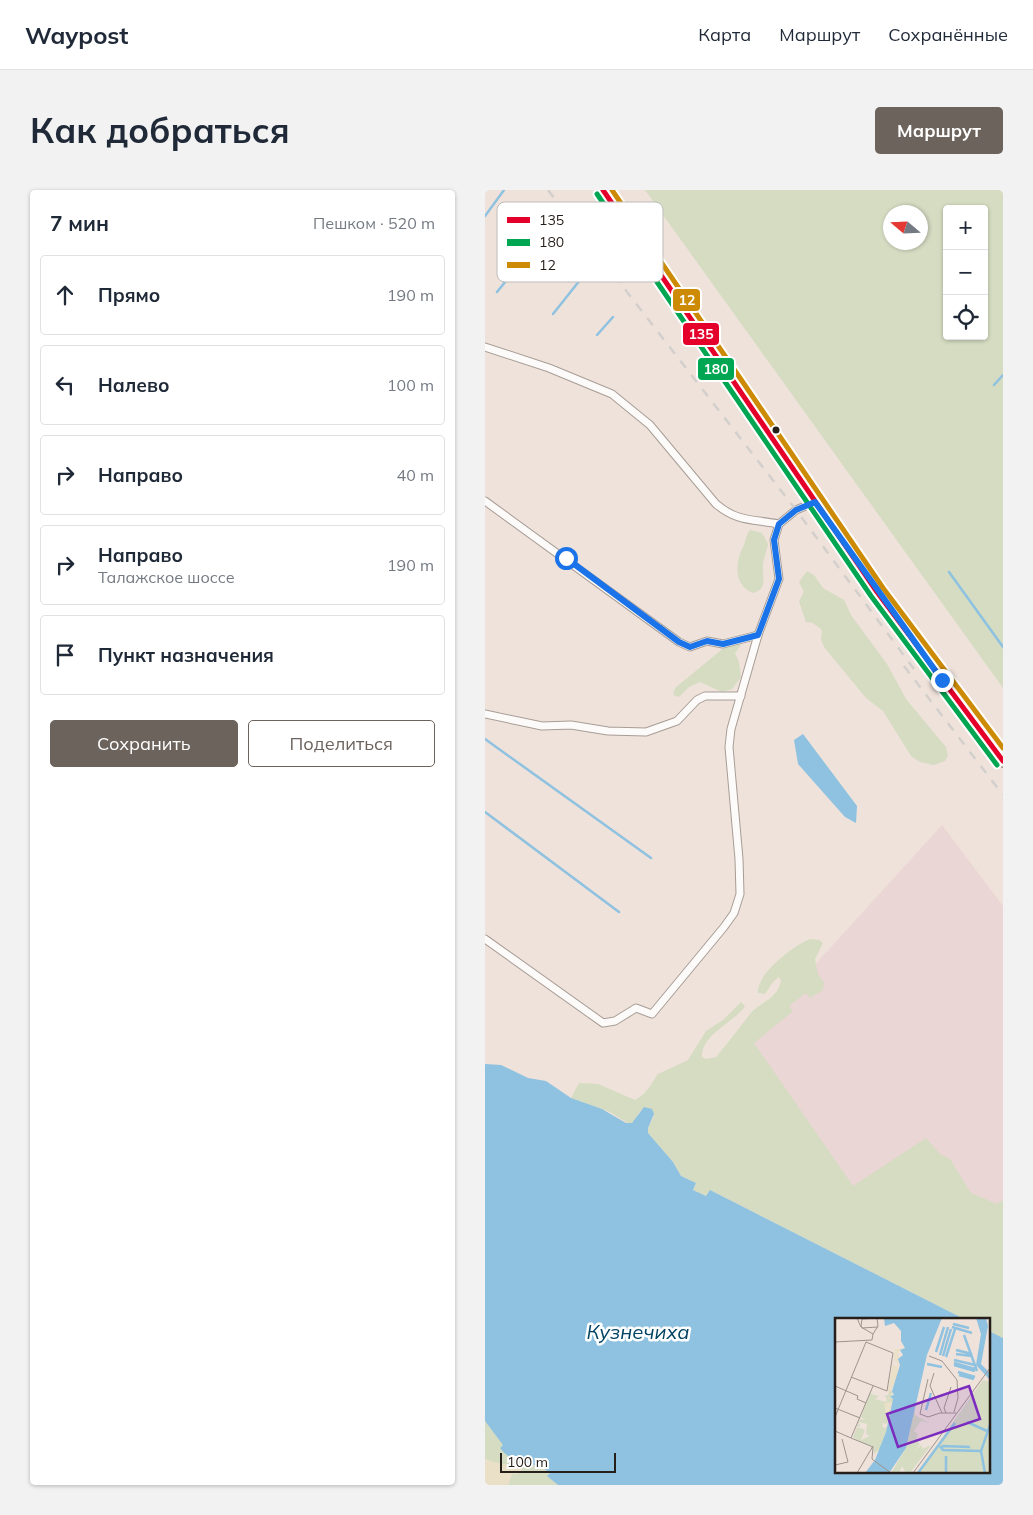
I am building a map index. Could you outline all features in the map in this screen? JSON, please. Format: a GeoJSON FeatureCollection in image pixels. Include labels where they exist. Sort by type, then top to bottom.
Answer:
{"type":"FeatureCollection","features":[{"type":"Feature","properties":{"kind":"main road"},"geometry":{"type":"LineString","coordinates":[[603,190],[611,202]]}},
{"type":"Feature","properties":{"kind":"main road"},"geometry":{"type":"LineString","coordinates":[[663,278],[883,600],[1003,761]]}},
{"type":"Feature","properties":{"kind":"street"},"geometry":{"type":"LineString","coordinates":[[485,347],[549,368],[612,394],[649,425],[716,504],[727,514],[738,519],[779,524]]}},
{"type":"Feature","properties":{"kind":"street"},"geometry":{"type":"LineString","coordinates":[[485,501],[679,642],[690,647],[707,641],[723,644],[758,635]]}},
{"type":"Feature","properties":{"kind":"street"},"geometry":{"type":"LineString","coordinates":[[485,939],[603,1023],[608,1023],[636,1008],[652,1014],[694,966],[734,913],[740,894],[729,747],[731,729],[758,635],[779,579],[774,540],[779,524],[796,510],[815,502]]}},
{"type":"Feature","properties":{"kind":"street"},"geometry":{"type":"LineString","coordinates":[[485,714],[542,726],[571,724],[615,731],[646,732],[677,721],[697,700],[705,696],[741,696]]}},
{"type":"Feature","properties":{"kind":"shaded area"},"geometry":{"type":"Polygon","coordinates":[[[942,825],[1003,906],[1003,1311],[670,1124],[942,825]]]}},
{"type":"Feature","properties":{"kind":"green space"},"geometry":{"type":"Polygon","coordinates":[[[645,190],[1003,190],[1003,688],[663,215],[663,202],[654,202],[645,190]]]}},
{"type":"Feature","properties":{"kind":"green space"},"geometry":{"type":"Polygon","coordinates":[[[750,530],[762,533],[768,544],[763,563],[763,584],[760,589],[753,593],[742,585],[737,568],[750,530]]]}},
{"type":"Feature","properties":{"kind":"green space"},"geometry":{"type":"Polygon","coordinates":[[[807,571],[814,575],[823,588],[844,600],[851,615],[887,664],[906,699],[946,747],[948,755],[945,761],[934,765],[920,762],[911,756],[883,711],[866,698],[824,647],[821,639],[822,630],[813,623],[806,622],[799,601],[804,592],[799,582],[807,571]]]}},
{"type":"Feature","properties":{"kind":"green space"},"geometry":{"type":"Polygon","coordinates":[[[738,643],[741,645],[735,653],[739,662],[741,677],[732,689],[722,692],[700,682],[689,687],[679,697],[673,695],[675,688],[725,647],[738,643]]]}},
{"type":"Feature","properties":{"kind":"green space"},"geometry":{"type":"Polygon","coordinates":[[[810,939],[819,940],[823,943],[815,959],[818,975],[824,982],[823,990],[810,998],[806,993],[789,1006],[793,1011],[754,1043],[853,1186],[926,1138],[940,1154],[950,1159],[971,1193],[997,1204],[1003,1200],[1003,1338],[991,1332],[991,1318],[962,1318],[710,1190],[706,1196],[693,1190],[696,1183],[681,1176],[673,1162],[648,1133],[648,1128],[654,1116],[640,1111],[634,1122],[629,1124],[610,1112],[571,1098],[579,1083],[598,1084],[635,1100],[646,1092],[658,1074],[688,1060],[706,1031],[723,1020],[741,1002],[745,1006],[743,1009],[711,1036],[703,1049],[702,1057],[706,1059],[716,1057],[750,1014],[776,992],[781,981],[779,977],[765,994],[758,993],[759,985],[769,969],[803,942],[810,939]]]}},
{"type":"Feature","properties":{"kind":"green space"},"geometry":{"type":"Polygon","coordinates":[[[485,1421],[516,1461],[546,1470],[550,1473],[547,1476],[558,1485],[508,1485],[512,1474],[517,1474],[515,1465],[502,1465],[485,1459],[485,1421]]]}},
{"type":"Feature","properties":{"kind":"sand"},"geometry":{"type":"Polygon","coordinates":[[[485,1459],[515,1466],[522,1470],[520,1473],[512,1474],[508,1485],[485,1485],[485,1459]]]}},
{"type":"Feature","properties":{"kind":"water"},"geometry":{"type":"Polygon","coordinates":[[[803,734],[857,806],[856,823],[845,817],[798,764],[794,740],[803,734]]]}},
{"type":"Feature","properties":{"kind":"water","name":"Кузнечиха"},"geometry":{"type":"Polygon","coordinates":[[[485,1064],[501,1065],[528,1078],[546,1081],[571,1098],[602,1109],[626,1123],[632,1123],[644,1107],[652,1109],[654,1114],[648,1128],[648,1133],[673,1162],[681,1176],[696,1183],[693,1190],[706,1196],[710,1190],[962,1318],[835,1318],[835,1472],[991,1472],[991,1332],[1003,1338],[1003,1485],[558,1485],[547,1476],[550,1473],[544,1469],[511,1458],[505,1454],[500,1448],[503,1445],[485,1421],[485,1064]]]}},
{"type":"Feature","properties":{"kind":"waterway"},"geometry":{"type":"LineString","coordinates":[[485,216],[504,190]]}},
{"type":"Feature","properties":{"kind":"waterway"},"geometry":{"type":"LineString","coordinates":[[497,292],[505,282]]}},
{"type":"Feature","properties":{"kind":"waterway"},"geometry":{"type":"LineString","coordinates":[[553,314],[578,282]]}},
{"type":"Feature","properties":{"kind":"waterway"},"geometry":{"type":"LineString","coordinates":[[597,335],[613,317]]}},
{"type":"Feature","properties":{"kind":"waterway"},"geometry":{"type":"LineString","coordinates":[[994,385],[1003,375]]}},
{"type":"Feature","properties":{"kind":"waterway"},"geometry":{"type":"LineString","coordinates":[[949,572],[1003,647]]}},
{"type":"Feature","properties":{"kind":"waterway"},"geometry":{"type":"LineString","coordinates":[[485,739],[651,858]]}},
{"type":"Feature","properties":{"kind":"waterway"},"geometry":{"type":"LineString","coordinates":[[485,812],[619,912]]}},
{"type":"Feature","properties":{"kind":"railway"},"geometry":{"type":"LineString","coordinates":[[548,190],[557,202]]}},
{"type":"Feature","properties":{"kind":"railway"},"geometry":{"type":"LineString","coordinates":[[619,282],[796,510],[914,669]]}},
{"type":"Feature","properties":{"kind":"railway"},"geometry":{"type":"LineString","coordinates":[[904,666],[1003,795]]}},
{"type":"Feature","properties":{"kind":"transit line","name":"135"},"geometry":{"type":"LineString","coordinates":[[603,190],[611,202]]}},
{"type":"Feature","properties":{"kind":"transit line","name":"12"},"geometry":{"type":"LineString","coordinates":[[612,190],[620,202]]}},
{"type":"Feature","properties":{"kind":"transit line","name":"180"},"geometry":{"type":"LineString","coordinates":[[597,194],[602,202]]}},
{"type":"Feature","properties":{"kind":"transit line","name":"12"},"geometry":{"type":"LineString","coordinates":[[663,265],[883,588],[1003,748]]}},
{"type":"Feature","properties":{"kind":"transit line","name":"135"},"geometry":{"type":"LineString","coordinates":[[663,278],[877,592],[1003,761]]}},
{"type":"Feature","properties":{"kind":"transit line","name":"180"},"geometry":{"type":"LineString","coordinates":[[657,282],[871,596],[997,765]]}},
{"type":"Feature","properties":{"kind":"route"},"geometry":{"type":"LineString","coordinates":[[566,558],[679,642],[690,647],[707,641],[723,644],[758,635],[779,579],[774,553],[774,540],[779,524],[796,510],[815,502],[877,592],[942,680]]}}]}
